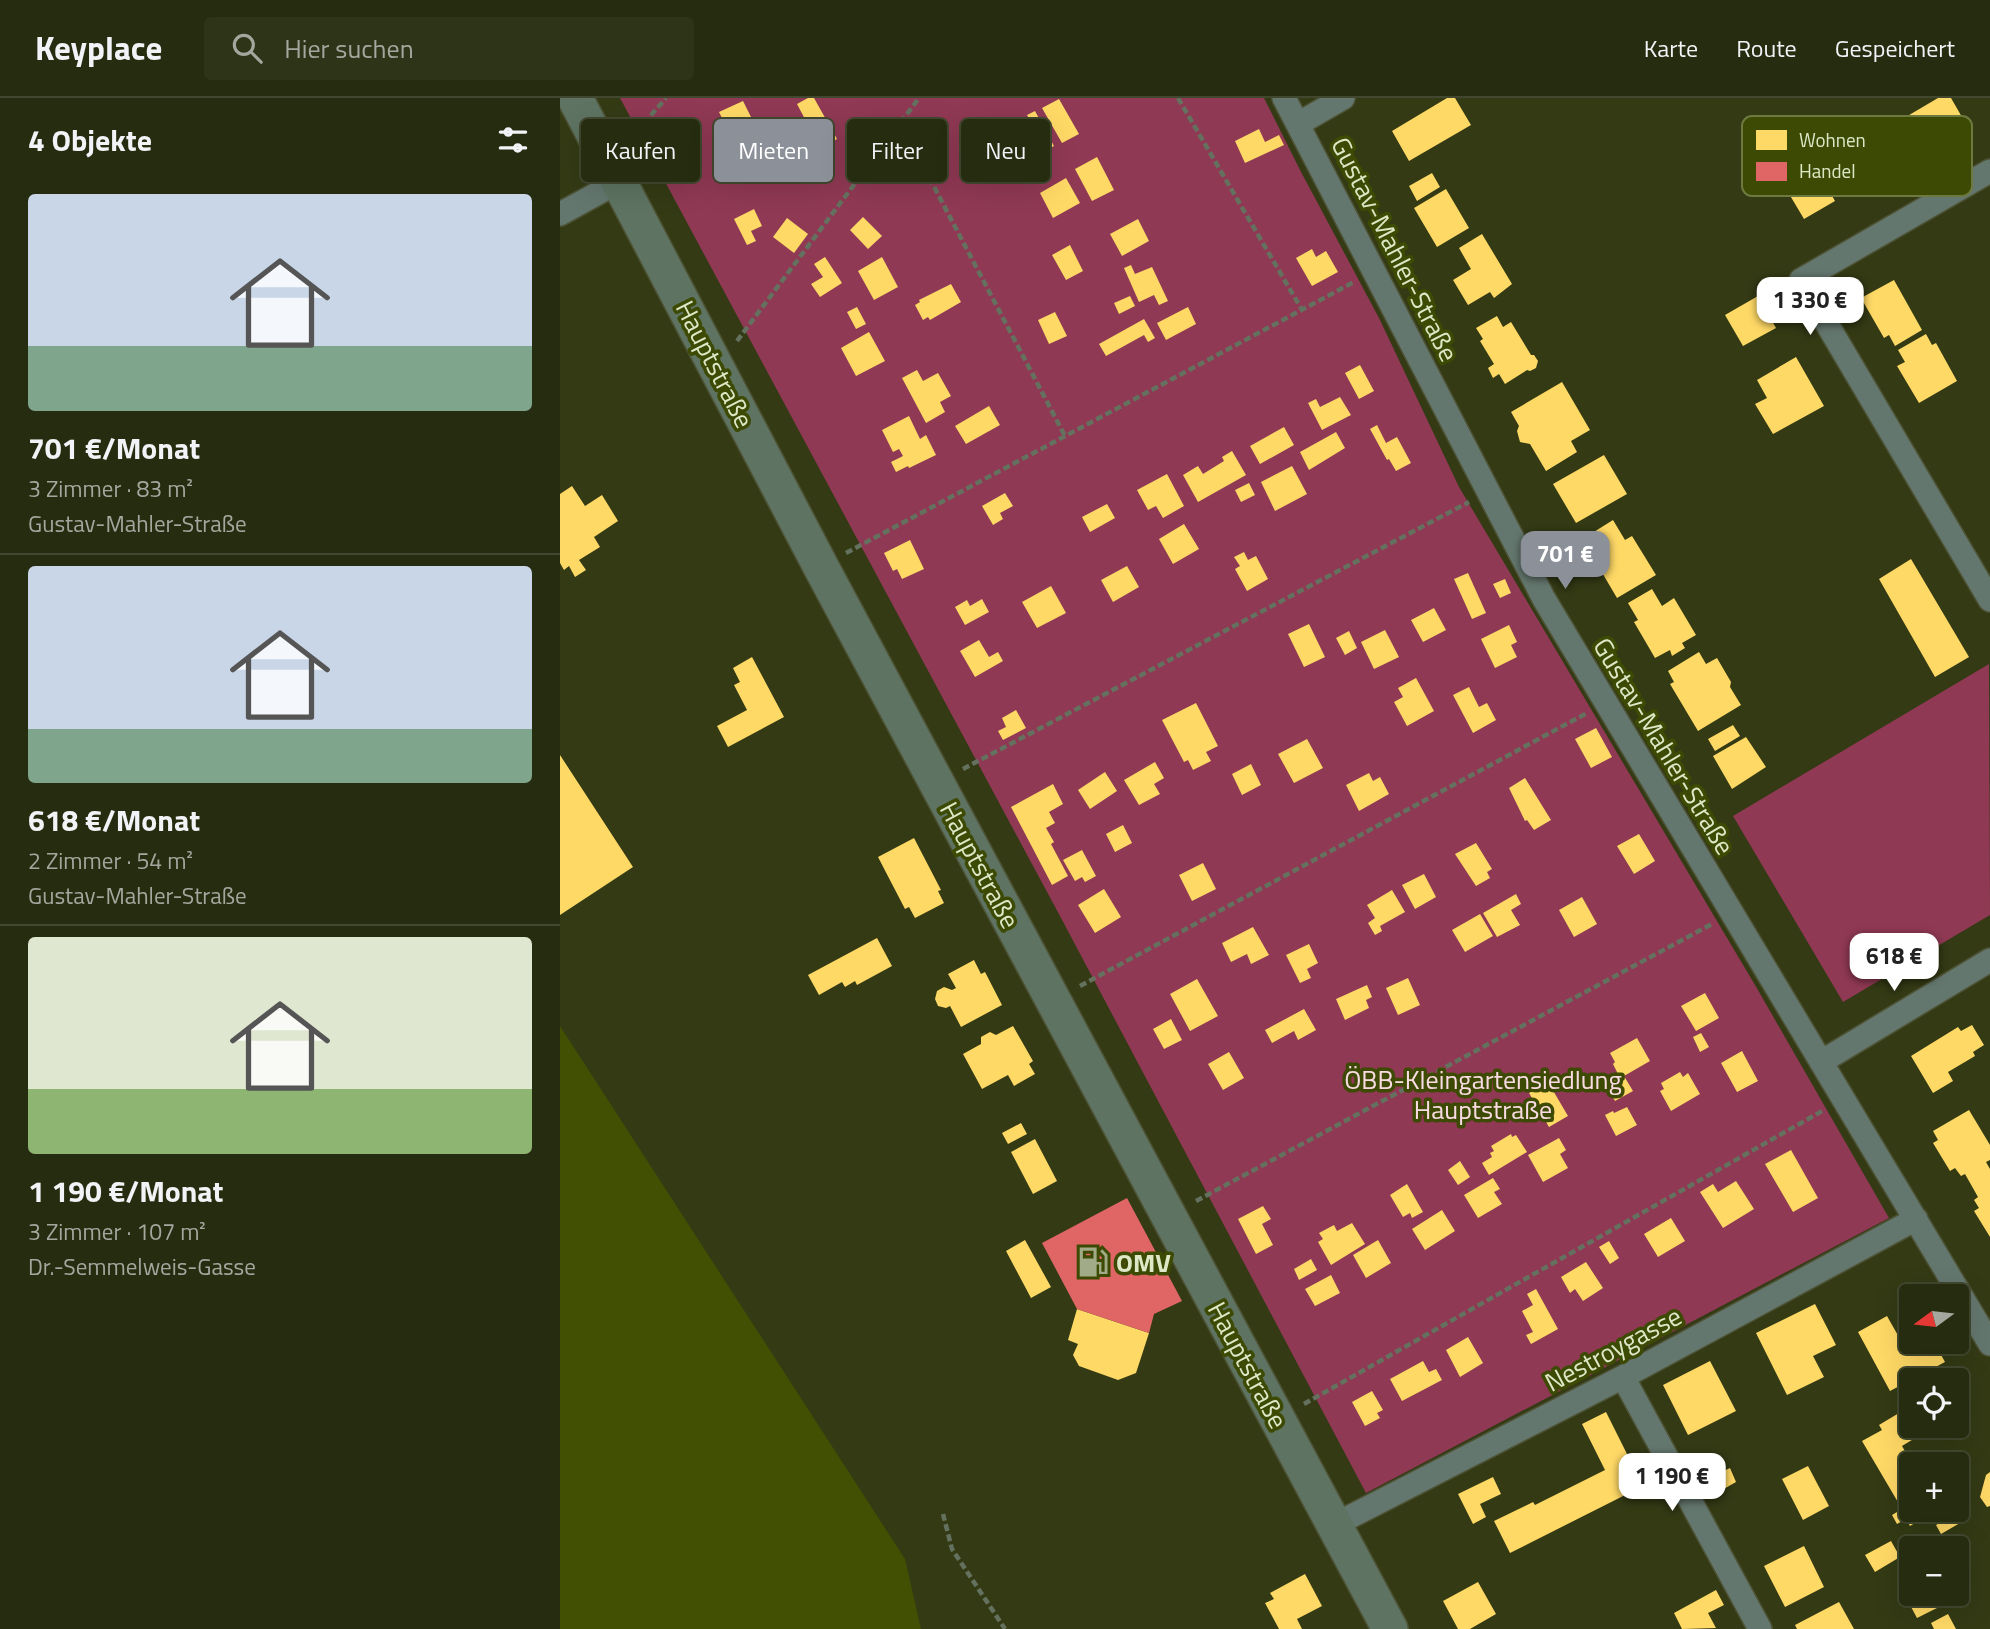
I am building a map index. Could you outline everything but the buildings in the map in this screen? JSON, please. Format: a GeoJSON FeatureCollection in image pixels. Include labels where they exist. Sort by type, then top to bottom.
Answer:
{"type":"FeatureCollection","features":[{"type":"Feature","properties":{"kind":"main road","name":"Hauptstraße"},"geometry":{"type":"LineString","coordinates":[[575,98],[587,119]]}},
{"type":"Feature","properties":{"kind":"main road","name":"Hauptstraße"},"geometry":{"type":"LineString","coordinates":[[621,182],[821,566],[1390,1629]]}},
{"type":"Feature","properties":{"kind":"street","name":"Gustav-Mahler-Straße"},"geometry":{"type":"LineString","coordinates":[[1284,98],[1544,599],[1990,1344]]}},
{"type":"Feature","properties":{"kind":"street"},"geometry":{"type":"LineString","coordinates":[[1298,124],[1343,98]]}},
{"type":"Feature","properties":{"kind":"street"},"geometry":{"type":"LineString","coordinates":[[1972,181],[1990,171]]}},
{"type":"Feature","properties":{"kind":"street"},"geometry":{"type":"LineString","coordinates":[[560,214],[601,182]]}},
{"type":"Feature","properties":{"kind":"street"},"geometry":{"type":"LineString","coordinates":[[1947,196],[1801,280],[1988,592]]}},
{"type":"Feature","properties":{"kind":"street"},"geometry":{"type":"LineString","coordinates":[[1821,1062],[1990,960]]}},
{"type":"Feature","properties":{"kind":"street","name":"Nestroygasse"},"geometry":{"type":"LineString","coordinates":[[1334,1525],[1623,1377],[1916,1219]]}},
{"type":"Feature","properties":{"kind":"street"},"geometry":{"type":"LineString","coordinates":[[1623,1377],[1760,1629]]}},
{"type":"Feature","properties":{"kind":"path"},"geometry":{"type":"LineString","coordinates":[[651,119],[666,98]]}},
{"type":"Feature","properties":{"kind":"path"},"geometry":{"type":"LineString","coordinates":[[903,119],[919,98]]}},
{"type":"Feature","properties":{"kind":"path"},"geometry":{"type":"LineString","coordinates":[[1178,98],[1302,310]]}},
{"type":"Feature","properties":{"kind":"path"},"geometry":{"type":"LineString","coordinates":[[717,367],[856,182]]}},
{"type":"Feature","properties":{"kind":"path"},"geometry":{"type":"LineString","coordinates":[[932,182],[1065,436]]}},
{"type":"Feature","properties":{"kind":"path"},"geometry":{"type":"LineString","coordinates":[[821,566],[1374,271]]}},
{"type":"Feature","properties":{"kind":"path"},"geometry":{"type":"LineString","coordinates":[[937,783],[1489,491]]}},
{"type":"Feature","properties":{"kind":"path"},"geometry":{"type":"LineString","coordinates":[[1053,1001],[1606,703]]}},
{"type":"Feature","properties":{"kind":"path"},"geometry":{"type":"LineString","coordinates":[[1168,1216],[1732,914]]}},
{"type":"Feature","properties":{"kind":"path"},"geometry":{"type":"LineString","coordinates":[[1277,1419],[1843,1099]]}},
{"type":"Feature","properties":{"kind":"path"},"geometry":{"type":"LineString","coordinates":[[943,1514],[951,1549],[1005,1629]]}},
{"type":"Feature","properties":{"kind":"shaded area"},"geometry":{"type":"Polygon","coordinates":[[[560,1026],[905,1559],[921,1629],[560,1629],[560,1026]]]}},
{"type":"Feature","properties":{"kind":"green space","name":"ÖBB-Kleingartensiedlung Hauptstraße"},"geometry":{"type":"Polygon","coordinates":[[[620,98],[1264,98],[1379,318],[1459,487],[1755,985],[1889,1218],[1366,1493],[1060,916],[665,182],[700,182],[700,119],[631,119],[620,98]]]}},
{"type":"Feature","properties":{"kind":"green space"},"geometry":{"type":"Polygon","coordinates":[[[1989,664],[1990,915],[1843,1002],[1733,816],[1989,664]]]}},
{"type":"Feature","properties":{"kind":"place","name":"OMV"},"geometry":{"type":"Point","coordinates":[1093,1262]}}]}
